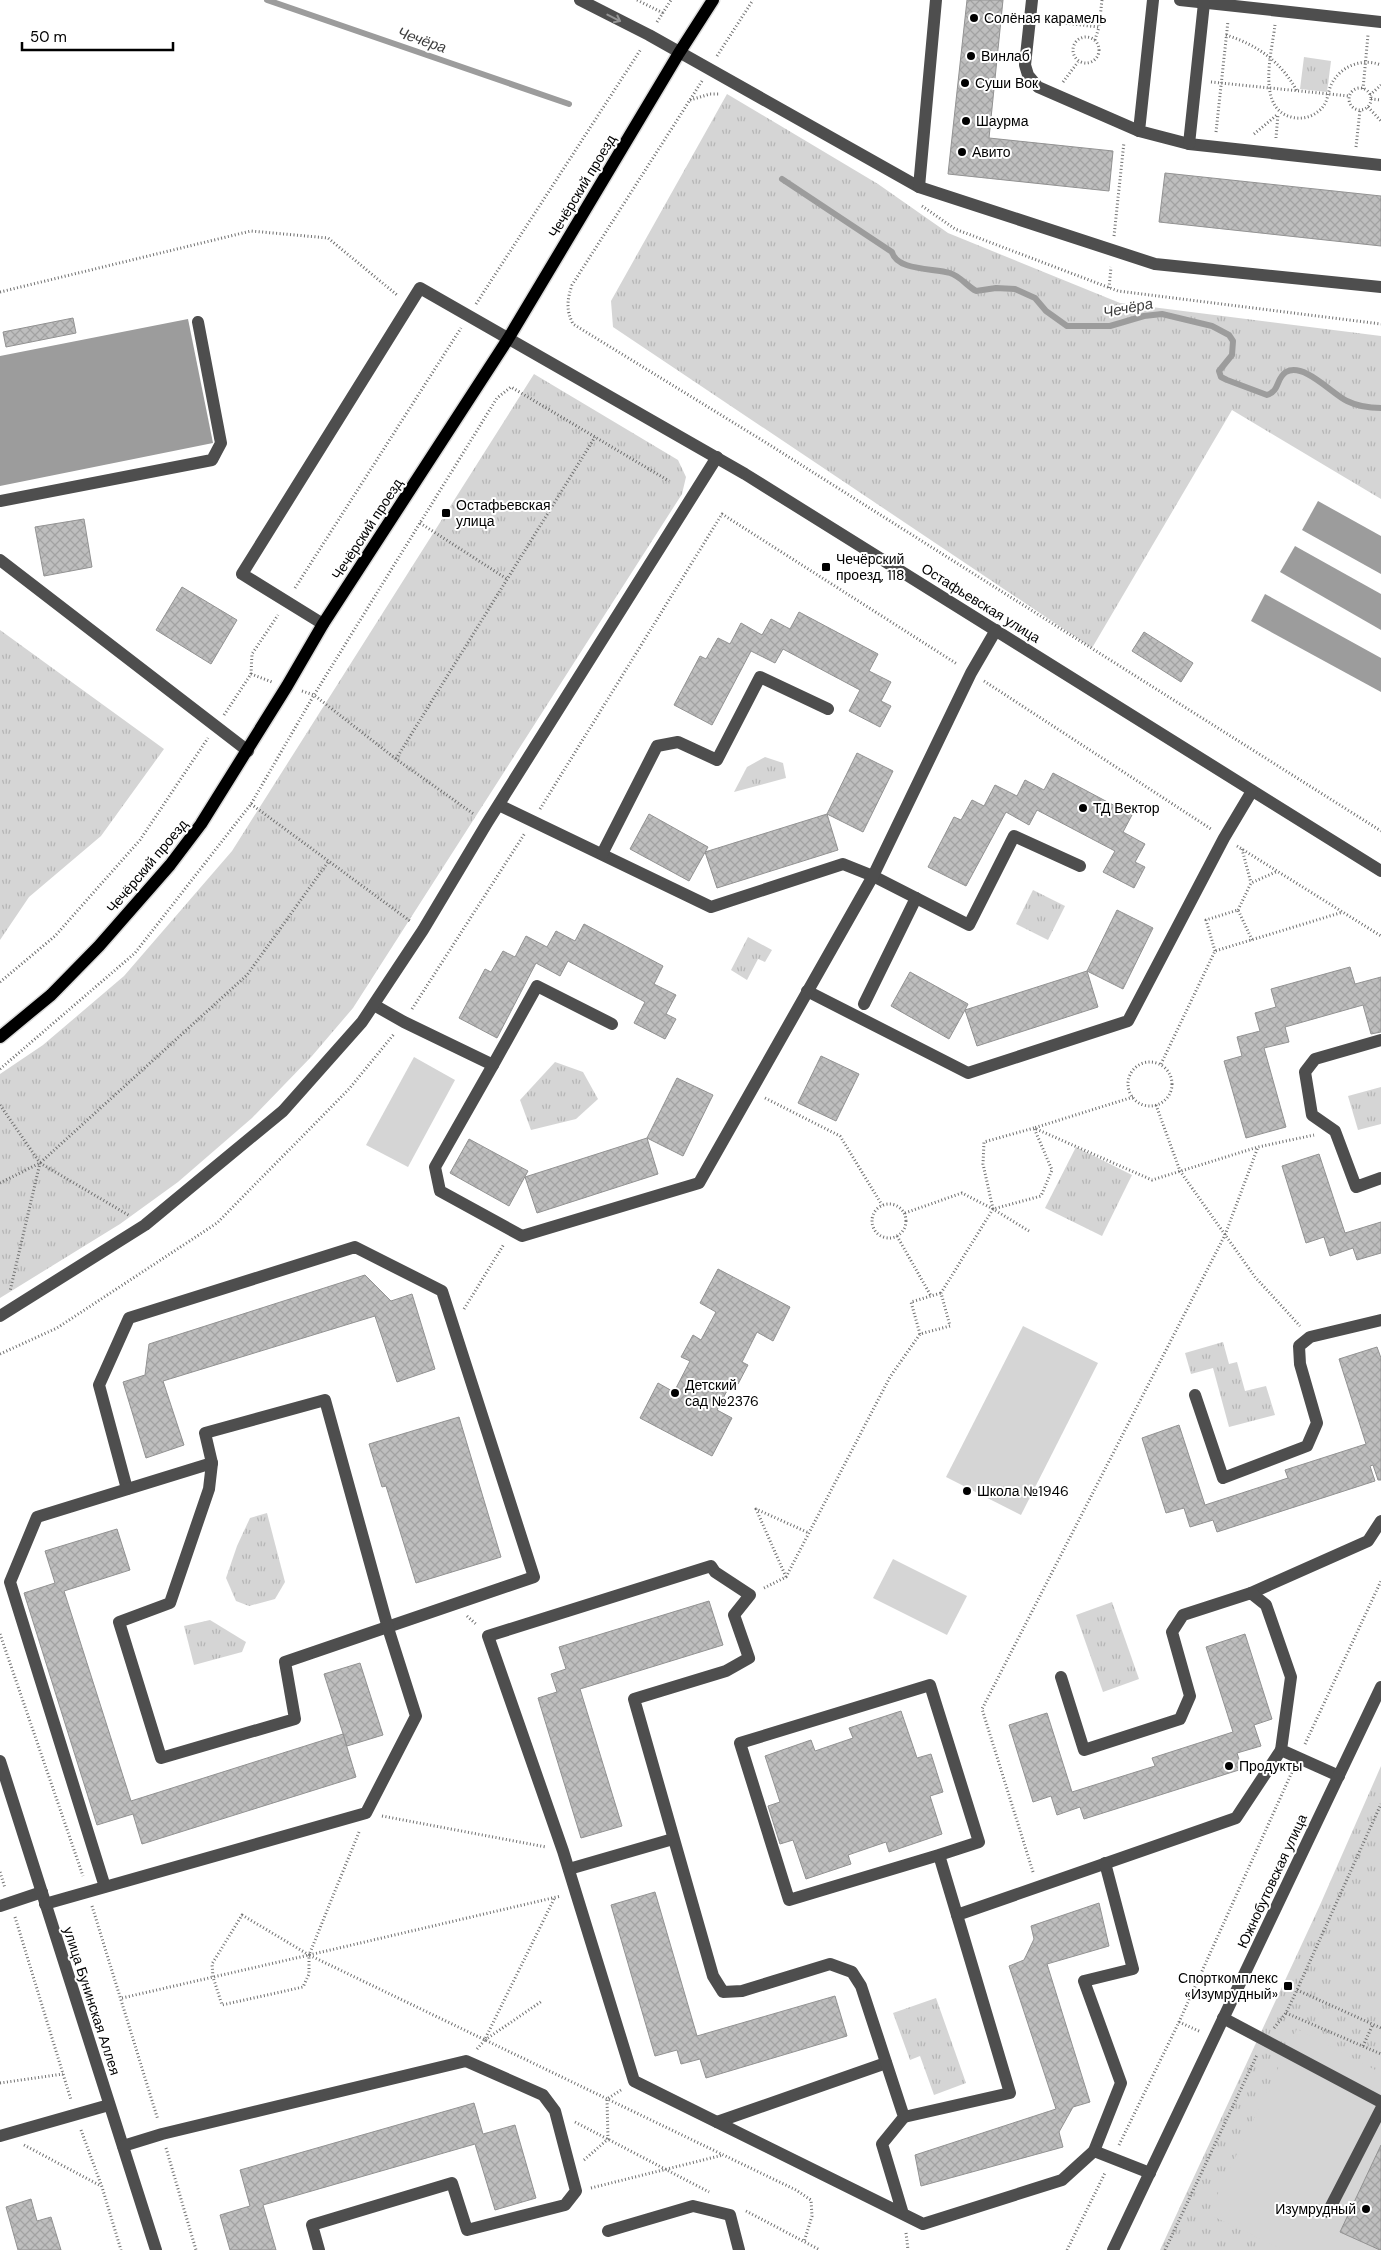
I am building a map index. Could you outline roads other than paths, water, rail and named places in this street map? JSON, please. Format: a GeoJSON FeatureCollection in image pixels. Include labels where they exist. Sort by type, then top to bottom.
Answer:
{"type":"FeatureCollection","features":[{"type":"Feature","properties":{"kind":"main road","name":"Чечёрский проезд"},"geometry":{"type":"LineString","coordinates":[[0,1037],[51,996],[99,946],[170,865],[201,824],[248,751],[323,624],[508,339],[679,52],[713,0]]}},
{"type":"Feature","properties":{"kind":"street"},"geometry":{"type":"LineString","coordinates":[[580,0],[649,35],[919,187],[1155,264],[1381,287]]}},
{"type":"Feature","properties":{"kind":"street"},"geometry":{"type":"LineString","coordinates":[[919,187],[936,0]]}},
{"type":"Feature","properties":{"kind":"street"},"geometry":{"type":"LineString","coordinates":[[1032,0],[1025,65],[1028,75],[1038,88],[1139,130],[1189,144],[1381,165]]}},
{"type":"Feature","properties":{"kind":"street"},"geometry":{"type":"LineString","coordinates":[[1139,130],[1153,0]]}},
{"type":"Feature","properties":{"kind":"street"},"geometry":{"type":"LineString","coordinates":[[1180,0],[1375,21]]}},
{"type":"Feature","properties":{"kind":"street"},"geometry":{"type":"LineString","coordinates":[[1189,144],[1204,3]]}},
{"type":"Feature","properties":{"kind":"street","name":"Остафьевская улица"},"geometry":{"type":"LineString","coordinates":[[323,624],[242,574],[420,288],[717,457],[1381,872]]}},
{"type":"Feature","properties":{"kind":"street"},"geometry":{"type":"LineString","coordinates":[[0,501],[212,460],[221,443],[198,322]]}},
{"type":"Feature","properties":{"kind":"street"},"geometry":{"type":"LineString","coordinates":[[2,1315],[145,1225],[283,1111],[362,1022],[423,930],[487,823],[717,457]]}},
{"type":"Feature","properties":{"kind":"street"},"geometry":{"type":"LineString","coordinates":[[0,560],[248,751]]}},
{"type":"Feature","properties":{"kind":"street"},"geometry":{"type":"LineString","coordinates":[[612,1024],[537,986],[435,1168],[440,1191],[522,1236],[699,1183],[873,876],[971,673],[996,630]]}},
{"type":"Feature","properties":{"kind":"street"},"geometry":{"type":"LineString","coordinates":[[602,854],[657,746],[678,742],[717,760],[760,677],[828,709]]}},
{"type":"Feature","properties":{"kind":"street"},"geometry":{"type":"LineString","coordinates":[[807,991],[968,1073],[1128,1020],[1224,838],[1252,790]]}},
{"type":"Feature","properties":{"kind":"street"},"geometry":{"type":"LineString","coordinates":[[499,804],[711,906],[843,864],[873,876],[968,925],[1014,836],[1080,866]]}},
{"type":"Feature","properties":{"kind":"street"},"geometry":{"type":"LineString","coordinates":[[864,1004],[916,898]]}},
{"type":"Feature","properties":{"kind":"street"},"geometry":{"type":"LineString","coordinates":[[374,1005],[404,1022],[493,1065]]}},
{"type":"Feature","properties":{"kind":"street"},"geometry":{"type":"LineString","coordinates":[[1381,1040],[1315,1060],[1305,1072],[1312,1115],[1336,1131],[1356,1187],[1381,1178]]}},
{"type":"Feature","properties":{"kind":"street"},"geometry":{"type":"LineString","coordinates":[[5,1904],[105,1887],[366,1813],[416,1716],[388,1628],[325,1400],[205,1433],[212,1463],[209,1489],[170,1603],[119,1622],[161,1758],[295,1719],[285,1662],[388,1628],[534,1577],[442,1291],[355,1247],[129,1318],[99,1385],[127,1489]]}},
{"type":"Feature","properties":{"kind":"street"},"geometry":{"type":"LineString","coordinates":[[1195,1394],[1223,1478],[1307,1446],[1318,1423],[1300,1364],[1298,1346],[1310,1338],[1381,1320]]}},
{"type":"Feature","properties":{"kind":"street"},"geometry":{"type":"LineString","coordinates":[[105,1887],[10,1582],[37,1517],[212,1463]]}},
{"type":"Feature","properties":{"kind":"street"},"geometry":{"type":"LineString","coordinates":[[1061,1676],[1084,1750],[1180,1719],[1190,1696],[1172,1632],[1183,1615],[1251,1593],[1368,1541],[1381,1521]]}},
{"type":"Feature","properties":{"kind":"street"},"geometry":{"type":"LineString","coordinates":[[904,2117],[861,1986],[852,1972],[830,1964],[742,1991],[723,1992],[713,1976],[634,1699],[726,1671],[749,1658],[734,1615],[750,1595],[715,1572],[711,1566],[488,1636],[564,1851],[634,2081],[922,2224],[1062,2180],[1094,2151],[1121,2083],[1084,1981],[1133,1969],[1105,1863]]}},
{"type":"Feature","properties":{"kind":"street"},"geometry":{"type":"LineString","coordinates":[[957,1915],[1236,1818],[1281,1750],[1291,1677],[1266,1605],[1251,1593]]}},
{"type":"Feature","properties":{"kind":"street"},"geometry":{"type":"LineString","coordinates":[[930,1685],[979,1842],[938,1855],[789,1900],[740,1743],[930,1685]]}},
{"type":"Feature","properties":{"kind":"street","name":"Южнобутовская улица"},"geometry":{"type":"LineString","coordinates":[[1113,2250],[1381,1687]]}},
{"type":"Feature","properties":{"kind":"street"},"geometry":{"type":"LineString","coordinates":[[1281,1750],[1339,1776]]}},
{"type":"Feature","properties":{"kind":"street","name":"улица Бунинская Аллея"},"geometry":{"type":"LineString","coordinates":[[0,1762],[156,2250]]}},
{"type":"Feature","properties":{"kind":"street"},"geometry":{"type":"LineString","coordinates":[[569,1869],[674,1839]]}},
{"type":"Feature","properties":{"kind":"street"},"geometry":{"type":"LineString","coordinates":[[903,2214],[882,2144],[904,2117],[1010,2093],[938,1855]]}},
{"type":"Feature","properties":{"kind":"street"},"geometry":{"type":"LineString","coordinates":[[1224,2018],[1381,2102]]}},
{"type":"Feature","properties":{"kind":"street"},"geometry":{"type":"LineString","coordinates":[[122,2146],[162,2134],[466,2060],[543,2095],[556,2111],[576,2191],[565,2205],[467,2230],[452,2183],[312,2225],[319,2250]]}},
{"type":"Feature","properties":{"kind":"street"},"geometry":{"type":"LineString","coordinates":[[717,2122],[886,2063]]}},
{"type":"Feature","properties":{"kind":"street"},"geometry":{"type":"LineString","coordinates":[[2,2135],[109,2105]]}},
{"type":"Feature","properties":{"kind":"street"},"geometry":{"type":"LineString","coordinates":[[1328,2212],[1381,2108]]}},
{"type":"Feature","properties":{"kind":"street"},"geometry":{"type":"LineString","coordinates":[[1094,2151],[1150,2173]]}},
{"type":"Feature","properties":{"kind":"street"},"geometry":{"type":"LineString","coordinates":[[608,2232],[693,2206],[730,2215],[739,2250]]}},
{"type":"Feature","properties":{"kind":"waterway","name":"Чечёра"},"geometry":{"type":"LineString","coordinates":[[267,0],[569,104]]}},
{"type":"Feature","properties":{"kind":"waterway","name":"Чечёра"},"geometry":{"type":"LineString","coordinates":[[782,179],[892,252],[895,258],[908,266],[950,273],[957,276],[976,291],[996,288],[1015,289],[1035,298],[1046,311],[1067,326],[1110,326],[1144,316],[1162,314],[1212,326],[1229,335],[1233,341],[1232,355],[1219,371],[1221,377],[1227,380],[1267,395],[1274,391],[1286,372],[1293,370],[1301,371],[1318,380],[1347,401],[1372,408],[1381,408]]}},
{"type":"Feature","properties":{"kind":"place","name":"Солёная карамель"},"geometry":{"type":"Point","coordinates":[974,18]}},
{"type":"Feature","properties":{"kind":"place","name":"Винлаб"},"geometry":{"type":"Point","coordinates":[971,56]}},
{"type":"Feature","properties":{"kind":"place","name":"Суши Вок"},"geometry":{"type":"Point","coordinates":[965,83]}},
{"type":"Feature","properties":{"kind":"place","name":"Шаурма"},"geometry":{"type":"Point","coordinates":[966,121]}},
{"type":"Feature","properties":{"kind":"place","name":"Авито"},"geometry":{"type":"Point","coordinates":[962,152]}},
{"type":"Feature","properties":{"kind":"place","name":"Остафьевская улица"},"geometry":{"type":"Point","coordinates":[446,513]}},
{"type":"Feature","properties":{"kind":"place","name":"Чечёрский проезд, 118"},"geometry":{"type":"Point","coordinates":[826,567]}},
{"type":"Feature","properties":{"kind":"place","name":"ТД Вектор"},"geometry":{"type":"Point","coordinates":[1083,808]}},
{"type":"Feature","properties":{"kind":"place","name":"Детский сад №2376"},"geometry":{"type":"Point","coordinates":[675,1393]}},
{"type":"Feature","properties":{"kind":"place","name":"Школа №1946"},"geometry":{"type":"Point","coordinates":[967,1491]}},
{"type":"Feature","properties":{"kind":"place","name":"Продукты"},"geometry":{"type":"Point","coordinates":[1229,1766]}},
{"type":"Feature","properties":{"kind":"place","name":"Спорткомплекс «Изумрудный»"},"geometry":{"type":"Point","coordinates":[1288,1986]}},
{"type":"Feature","properties":{"kind":"place","name":"Изумрудный"},"geometry":{"type":"Point","coordinates":[1366,2209]}}]}
